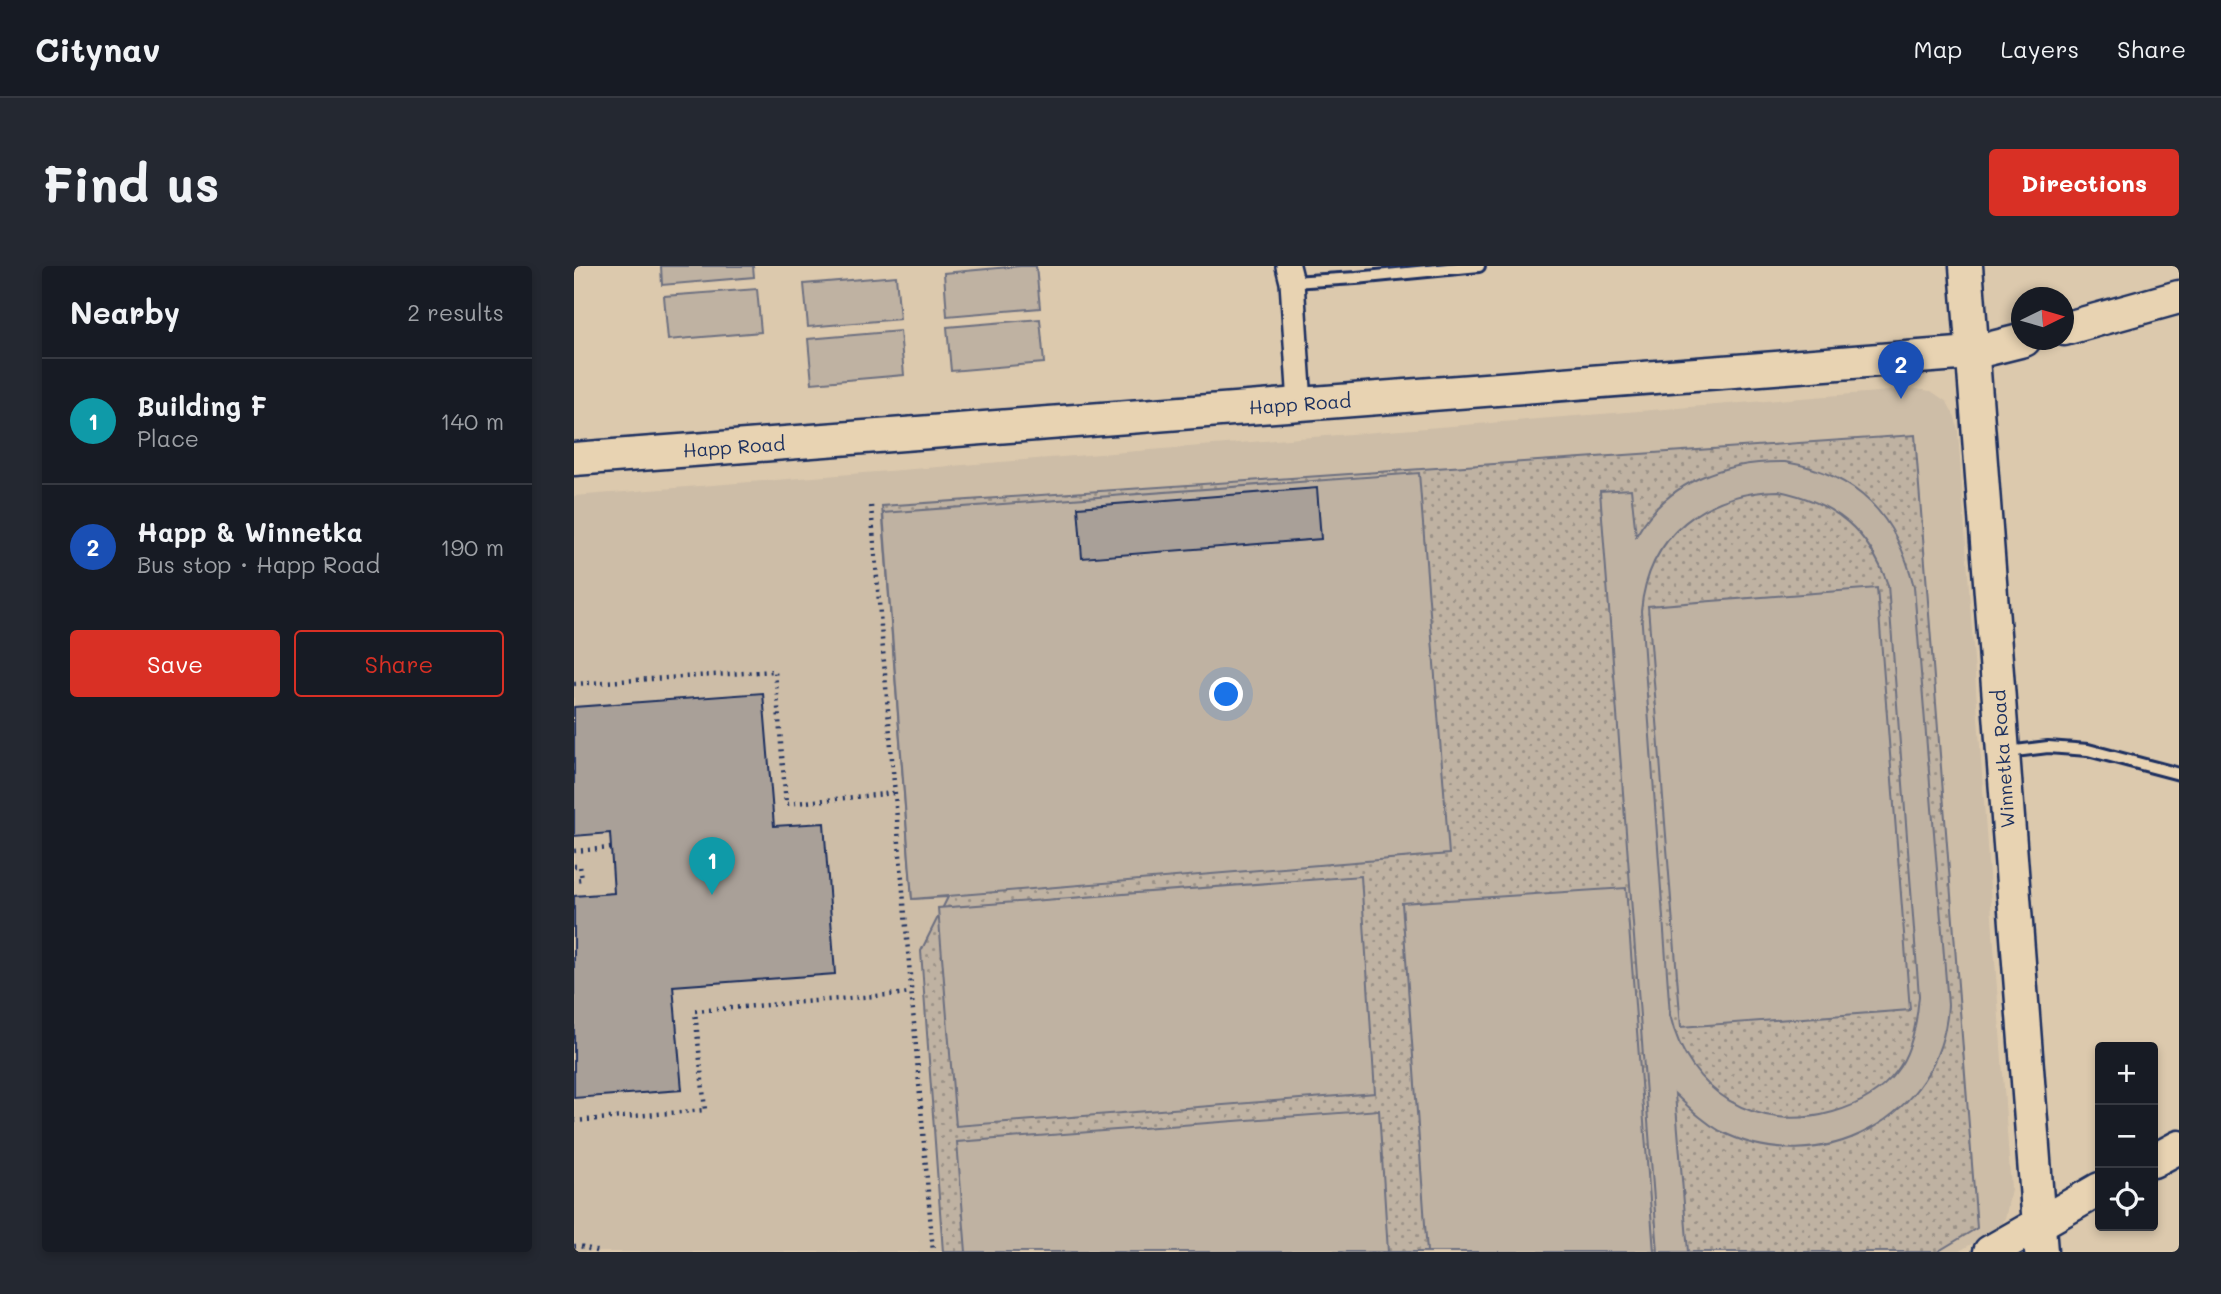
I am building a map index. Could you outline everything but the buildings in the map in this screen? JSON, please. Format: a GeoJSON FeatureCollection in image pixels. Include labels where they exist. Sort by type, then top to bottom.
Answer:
{"type":"FeatureCollection","features":[{"type":"Feature","properties":{"kind":"street","name":"Winnetka Road"},"geometry":{"type":"LineString","coordinates":[[1966,266],[2040,1237]]}},
{"type":"Feature","properties":{"kind":"street"},"geometry":{"type":"LineString","coordinates":[[1290,274],[1300,404]]}},
{"type":"Feature","properties":{"kind":"street"},"geometry":{"type":"LineString","coordinates":[[2074,326],[2179,298]]}},
{"type":"Feature","properties":{"kind":"street","name":"Happ Road"},"geometry":{"type":"LineString","coordinates":[[574,459],[1972,354],[2011,344]]}},
{"type":"Feature","properties":{"kind":"street"},"geometry":{"type":"LineString","coordinates":[[2158,1158],[2179,1147]]}},
{"type":"Feature","properties":{"kind":"street"},"geometry":{"type":"LineString","coordinates":[[1990,1252],[2040,1237],[2095,1193]]}},
{"type":"Feature","properties":{"kind":"lane"},"geometry":{"type":"LineString","coordinates":[[1290,274],[1356,278],[1479,266]]}},
{"type":"Feature","properties":{"kind":"lane"},"geometry":{"type":"LineString","coordinates":[[2003,753],[2048,747],[2088,750],[2179,774]]}},
{"type":"Feature","properties":{"kind":"path"},"geometry":{"type":"LineString","coordinates":[[871,506],[933,1252]]}},
{"type":"Feature","properties":{"kind":"path"},"geometry":{"type":"LineString","coordinates":[[574,684],[775,671],[786,804],[894,793]]}},
{"type":"Feature","properties":{"kind":"path"},"geometry":{"type":"LineString","coordinates":[[574,851],[611,848]]}},
{"type":"Feature","properties":{"kind":"path"},"geometry":{"type":"LineString","coordinates":[[574,866],[580,866],[582,879],[574,880]]}},
{"type":"Feature","properties":{"kind":"path"},"geometry":{"type":"LineString","coordinates":[[574,1121],[705,1110],[695,1011],[911,993]]}},
{"type":"Feature","properties":{"kind":"path"},"geometry":{"type":"LineString","coordinates":[[574,1246],[599,1252]]}},
{"type":"Feature","properties":{"kind":"shaded area"},"geometry":{"type":"Polygon","coordinates":[[[661,266],[753,266],[754,277],[662,285],[661,266]]]}},
{"type":"Feature","properties":{"kind":"shaded area"},"geometry":{"type":"Polygon","coordinates":[[[1036,266],[1040,308],[947,316],[944,273],[1036,266]]]}},
{"type":"Feature","properties":{"kind":"shaded area"},"geometry":{"type":"Polygon","coordinates":[[[896,276],[900,319],[808,327],[804,284],[896,276]]]}},
{"type":"Feature","properties":{"kind":"shaded area"},"geometry":{"type":"Polygon","coordinates":[[[757,289],[761,332],[668,340],[664,296],[757,289]]]}},
{"type":"Feature","properties":{"kind":"shaded area"},"geometry":{"type":"Polygon","coordinates":[[[1040,319],[1044,363],[951,371],[947,327],[1040,319]]]}},
{"type":"Feature","properties":{"kind":"shaded area"},"geometry":{"type":"Polygon","coordinates":[[[900,331],[904,375],[812,383],[808,339],[900,331]]]}},
{"type":"Feature","properties":{"kind":"shaded area"},"geometry":{"type":"Polygon","coordinates":[[[1915,389],[1931,391],[1947,402],[1955,417],[1958,431],[2011,1189],[2002,1225],[1993,1231],[1958,1252],[574,1252],[574,496],[1915,389]]]}},
{"type":"Feature","properties":{"kind":"shaded area"},"geometry":{"type":"Polygon","coordinates":[[[1915,435],[1977,1228],[1937,1252],[943,1252],[921,951],[948,897],[912,899],[882,506],[1915,435]]]}},
{"type":"Feature","properties":{"kind":"shaded area"},"geometry":{"type":"Polygon","coordinates":[[[1785,462],[1811,468],[1853,488],[1885,519],[1907,562],[1914,587],[1948,1005],[1941,1045],[1924,1080],[1900,1108],[1869,1129],[1835,1143],[1797,1149],[1758,1145],[1713,1127],[1675,1094],[1688,1252],[1658,1252],[1600,491],[1631,489],[1636,536],[1664,501],[1681,488],[1719,470],[1785,462]],[[1779,491],[1752,493],[1727,499],[1705,509],[1685,523],[1668,540],[1655,560],[1646,584],[1641,611],[1670,1015],[1679,1042],[1692,1066],[1709,1085],[1729,1101],[1752,1111],[1778,1117],[1805,1117],[1833,1112],[1860,1102],[1883,1086],[1902,1064],[1910,1046],[1919,996],[1888,585],[1871,549],[1860,534],[1833,512],[1799,496],[1779,491]]]}},
{"type":"Feature","properties":{"kind":"shaded area"},"geometry":{"type":"Polygon","coordinates":[[[1419,473],[1449,854],[912,899],[883,513],[1419,473]]]}},
{"type":"Feature","properties":{"kind":"shaded area"},"geometry":{"type":"Polygon","coordinates":[[[1877,588],[1910,1010],[1681,1027],[1648,606],[1877,588]]]}},
{"type":"Feature","properties":{"kind":"shaded area"},"geometry":{"type":"Polygon","coordinates":[[[1361,876],[1375,1093],[956,1126],[938,908],[1361,876]]]}},
{"type":"Feature","properties":{"kind":"shaded area"},"geometry":{"type":"Polygon","coordinates":[[[1626,888],[1654,1252],[1427,1252],[1402,903],[1626,888]]]}},
{"type":"Feature","properties":{"kind":"shaded area"},"geometry":{"type":"Polygon","coordinates":[[[1379,1110],[1388,1252],[966,1252],[957,1142],[1379,1110]]]}},
{"type":"Feature","properties":{"kind":"place","name":"Happ & Winnetka"},"geometry":{"type":"Point","coordinates":[1901,399]}},
{"type":"Feature","properties":{"kind":"place","name":"Building F"},"geometry":{"type":"Point","coordinates":[712,895]}}]}
